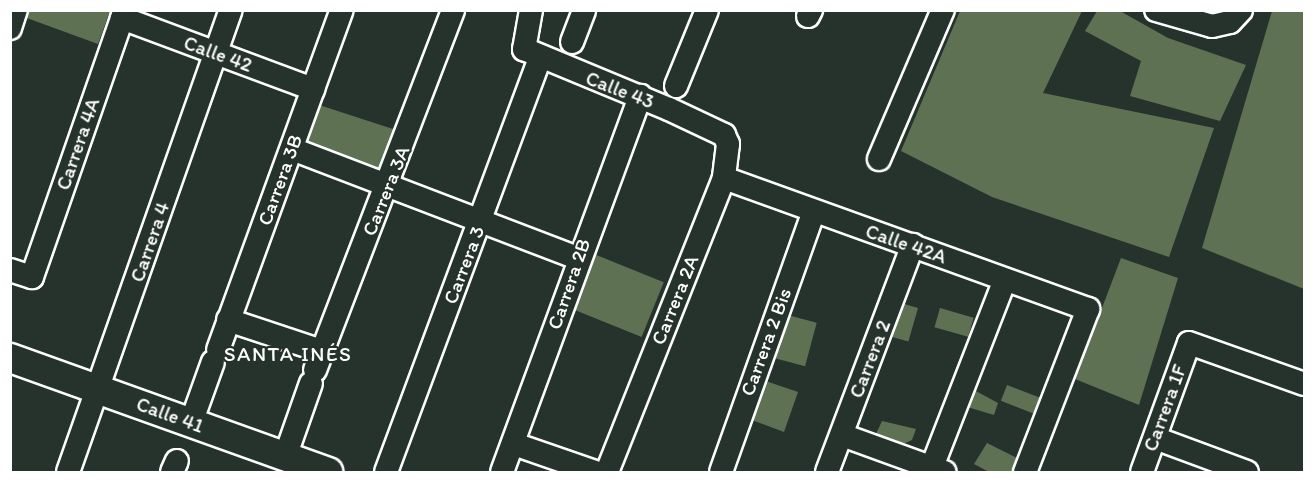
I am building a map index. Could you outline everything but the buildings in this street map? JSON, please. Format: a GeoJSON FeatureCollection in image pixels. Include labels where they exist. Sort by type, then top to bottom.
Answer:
{"type":"FeatureCollection","features":[{"type":"Feature","properties":{"kind":"street"},"geometry":{"type":"LineString","coordinates":[[10,28],[16,10]]}},
{"type":"Feature","properties":{"kind":"street","name":"Carrera 4"},"geometry":{"type":"LineString","coordinates":[[68,472],[231,10]]}},
{"type":"Feature","properties":{"kind":"street","name":"Carrera 3B"},"geometry":{"type":"LineString","coordinates":[[191,423],[342,10]]}},
{"type":"Feature","properties":{"kind":"street","name":"Carrera 3A"},"geometry":{"type":"LineString","coordinates":[[285,457],[316,368],[453,10]]}},
{"type":"Feature","properties":{"kind":"street"},"geometry":{"type":"LineString","coordinates":[[531,10],[532,53]]}},
{"type":"Feature","properties":{"kind":"street"},"geometry":{"type":"LineString","coordinates":[[572,42],[584,10]]}},
{"type":"Feature","properties":{"kind":"street"},"geometry":{"type":"LineString","coordinates":[[676,86],[706,10]]}},
{"type":"Feature","properties":{"kind":"street"},"geometry":{"type":"LineString","coordinates":[[879,159],[943,10]]}},
{"type":"Feature","properties":{"kind":"street"},"geometry":{"type":"LineString","coordinates":[[1156,10],[1212,26],[1236,16]]}},
{"type":"Feature","properties":{"kind":"street","name":"Calle 42"},"geometry":{"type":"LineString","coordinates":[[124,14],[216,53],[313,89]]}},
{"type":"Feature","properties":{"kind":"street","name":"Carrera 4A"},"geometry":{"type":"LineString","coordinates":[[10,270],[32,278],[124,14]]}},
{"type":"Feature","properties":{"kind":"street","name":"Calle 43"},"geometry":{"type":"LineString","coordinates":[[532,53],[640,96],[715,130]]}},
{"type":"Feature","properties":{"kind":"street","name":"Carrera 3"},"geometry":{"type":"LineString","coordinates":[[386,472],[480,224],[532,53]]}},
{"type":"Feature","properties":{"kind":"street","name":"Carrera 2B"},"geometry":{"type":"LineString","coordinates":[[502,472],[514,444],[577,258],[640,96]]}},
{"type":"Feature","properties":{"kind":"street","name":"Carrera 2A"},"geometry":{"type":"LineString","coordinates":[[607,472],[724,178],[728,144],[715,130]]}},
{"type":"Feature","properties":{"kind":"street"},"geometry":{"type":"LineString","coordinates":[[292,149],[388,183],[480,224],[577,258]]}},
{"type":"Feature","properties":{"kind":"street","name":"Calle 42A"},"geometry":{"type":"LineString","coordinates":[[724,178],[813,213],[913,245],[1088,309],[1025,472]]}},
{"type":"Feature","properties":{"kind":"street","name":"Carrera 2 Bis"},"geometry":{"type":"LineString","coordinates":[[721,472],[813,213]]}},
{"type":"Feature","properties":{"kind":"street","name":"Carrera 2"},"geometry":{"type":"LineString","coordinates":[[827,472],[913,245]]}},
{"type":"Feature","properties":{"kind":"street"},"geometry":{"type":"LineString","coordinates":[[842,435],[935,471],[1005,280]]}},
{"type":"Feature","properties":{"kind":"street"},"geometry":{"type":"LineString","coordinates":[[228,320],[316,368]]}},
{"type":"Feature","properties":{"kind":"street","name":"Carrera 1F"},"geometry":{"type":"LineString","coordinates":[[1142,472],[1189,343],[1305,384]]}},
{"type":"Feature","properties":{"kind":"street","name":"Calle 41"},"geometry":{"type":"LineString","coordinates":[[10,358],[328,472]]}},
{"type":"Feature","properties":{"kind":"street"},"geometry":{"type":"LineString","coordinates":[[1155,438],[1246,472]]}},
{"type":"Feature","properties":{"kind":"street"},"geometry":{"type":"LineString","coordinates":[[514,444],[595,472]]}},
{"type":"Feature","properties":{"kind":"green space"},"geometry":{"type":"Polygon","coordinates":[[[26,11],[110,11],[98,44],[24,17],[26,11]]]}},
{"type":"Feature","properties":{"kind":"green space"},"geometry":{"type":"Polygon","coordinates":[[[960,11],[1082,11],[1043,93],[1214,128],[1169,257],[992,197],[901,151],[960,11]]]}},
{"type":"Feature","properties":{"kind":"green space"},"geometry":{"type":"Polygon","coordinates":[[[1097,11],[1120,11],[1168,38],[1246,65],[1220,121],[1130,96],[1141,61],[1085,31],[1097,11]]]}},
{"type":"Feature","properties":{"kind":"green space"},"geometry":{"type":"Polygon","coordinates":[[[1272,11],[1304,11],[1304,289],[1202,248],[1272,11]]]}},
{"type":"Feature","properties":{"kind":"green space"},"geometry":{"type":"Polygon","coordinates":[[[310,102],[397,130],[383,175],[295,147],[310,102]]]}},
{"type":"Feature","properties":{"kind":"green space"},"geometry":{"type":"Polygon","coordinates":[[[584,250],[664,282],[642,337],[562,305],[584,250]]]}},
{"type":"Feature","properties":{"kind":"green space"},"geometry":{"type":"Polygon","coordinates":[[[1121,258],[1178,278],[1139,405],[1075,379],[1121,258]]]}},
{"type":"Feature","properties":{"kind":"green space"},"geometry":{"type":"Polygon","coordinates":[[[894,301],[918,308],[908,342],[884,335],[894,301]]]}},
{"type":"Feature","properties":{"kind":"green space"},"geometry":{"type":"Polygon","coordinates":[[[940,308],[974,318],[968,337],[934,327],[940,308]]]}},
{"type":"Feature","properties":{"kind":"green space"},"geometry":{"type":"Polygon","coordinates":[[[780,313],[817,323],[805,366],[768,356],[780,313]]]}},
{"type":"Feature","properties":{"kind":"green space"},"geometry":{"type":"Polygon","coordinates":[[[757,378],[798,392],[784,432],[749,419],[757,378]]]}},
{"type":"Feature","properties":{"kind":"green space"},"geometry":{"type":"Polygon","coordinates":[[[1007,385],[1048,401],[1042,417],[1001,401],[1007,385]]]}},
{"type":"Feature","properties":{"kind":"green space"},"geometry":{"type":"Polygon","coordinates":[[[974,390],[998,403],[994,415],[964,406],[974,390]]]}},
{"type":"Feature","properties":{"kind":"green space"},"geometry":{"type":"Polygon","coordinates":[[[882,421],[916,429],[912,440],[901,445],[876,434],[882,421]]]}},
{"type":"Feature","properties":{"kind":"green space"},"geometry":{"type":"Polygon","coordinates":[[[987,443],[1019,459],[1012,472],[989,472],[974,464],[987,443]]]}},
{"type":"Feature","properties":{"kind":"district","name":"SANTA INÉS"},"geometry":{"type":"Point","coordinates":[288,354]}}]}
